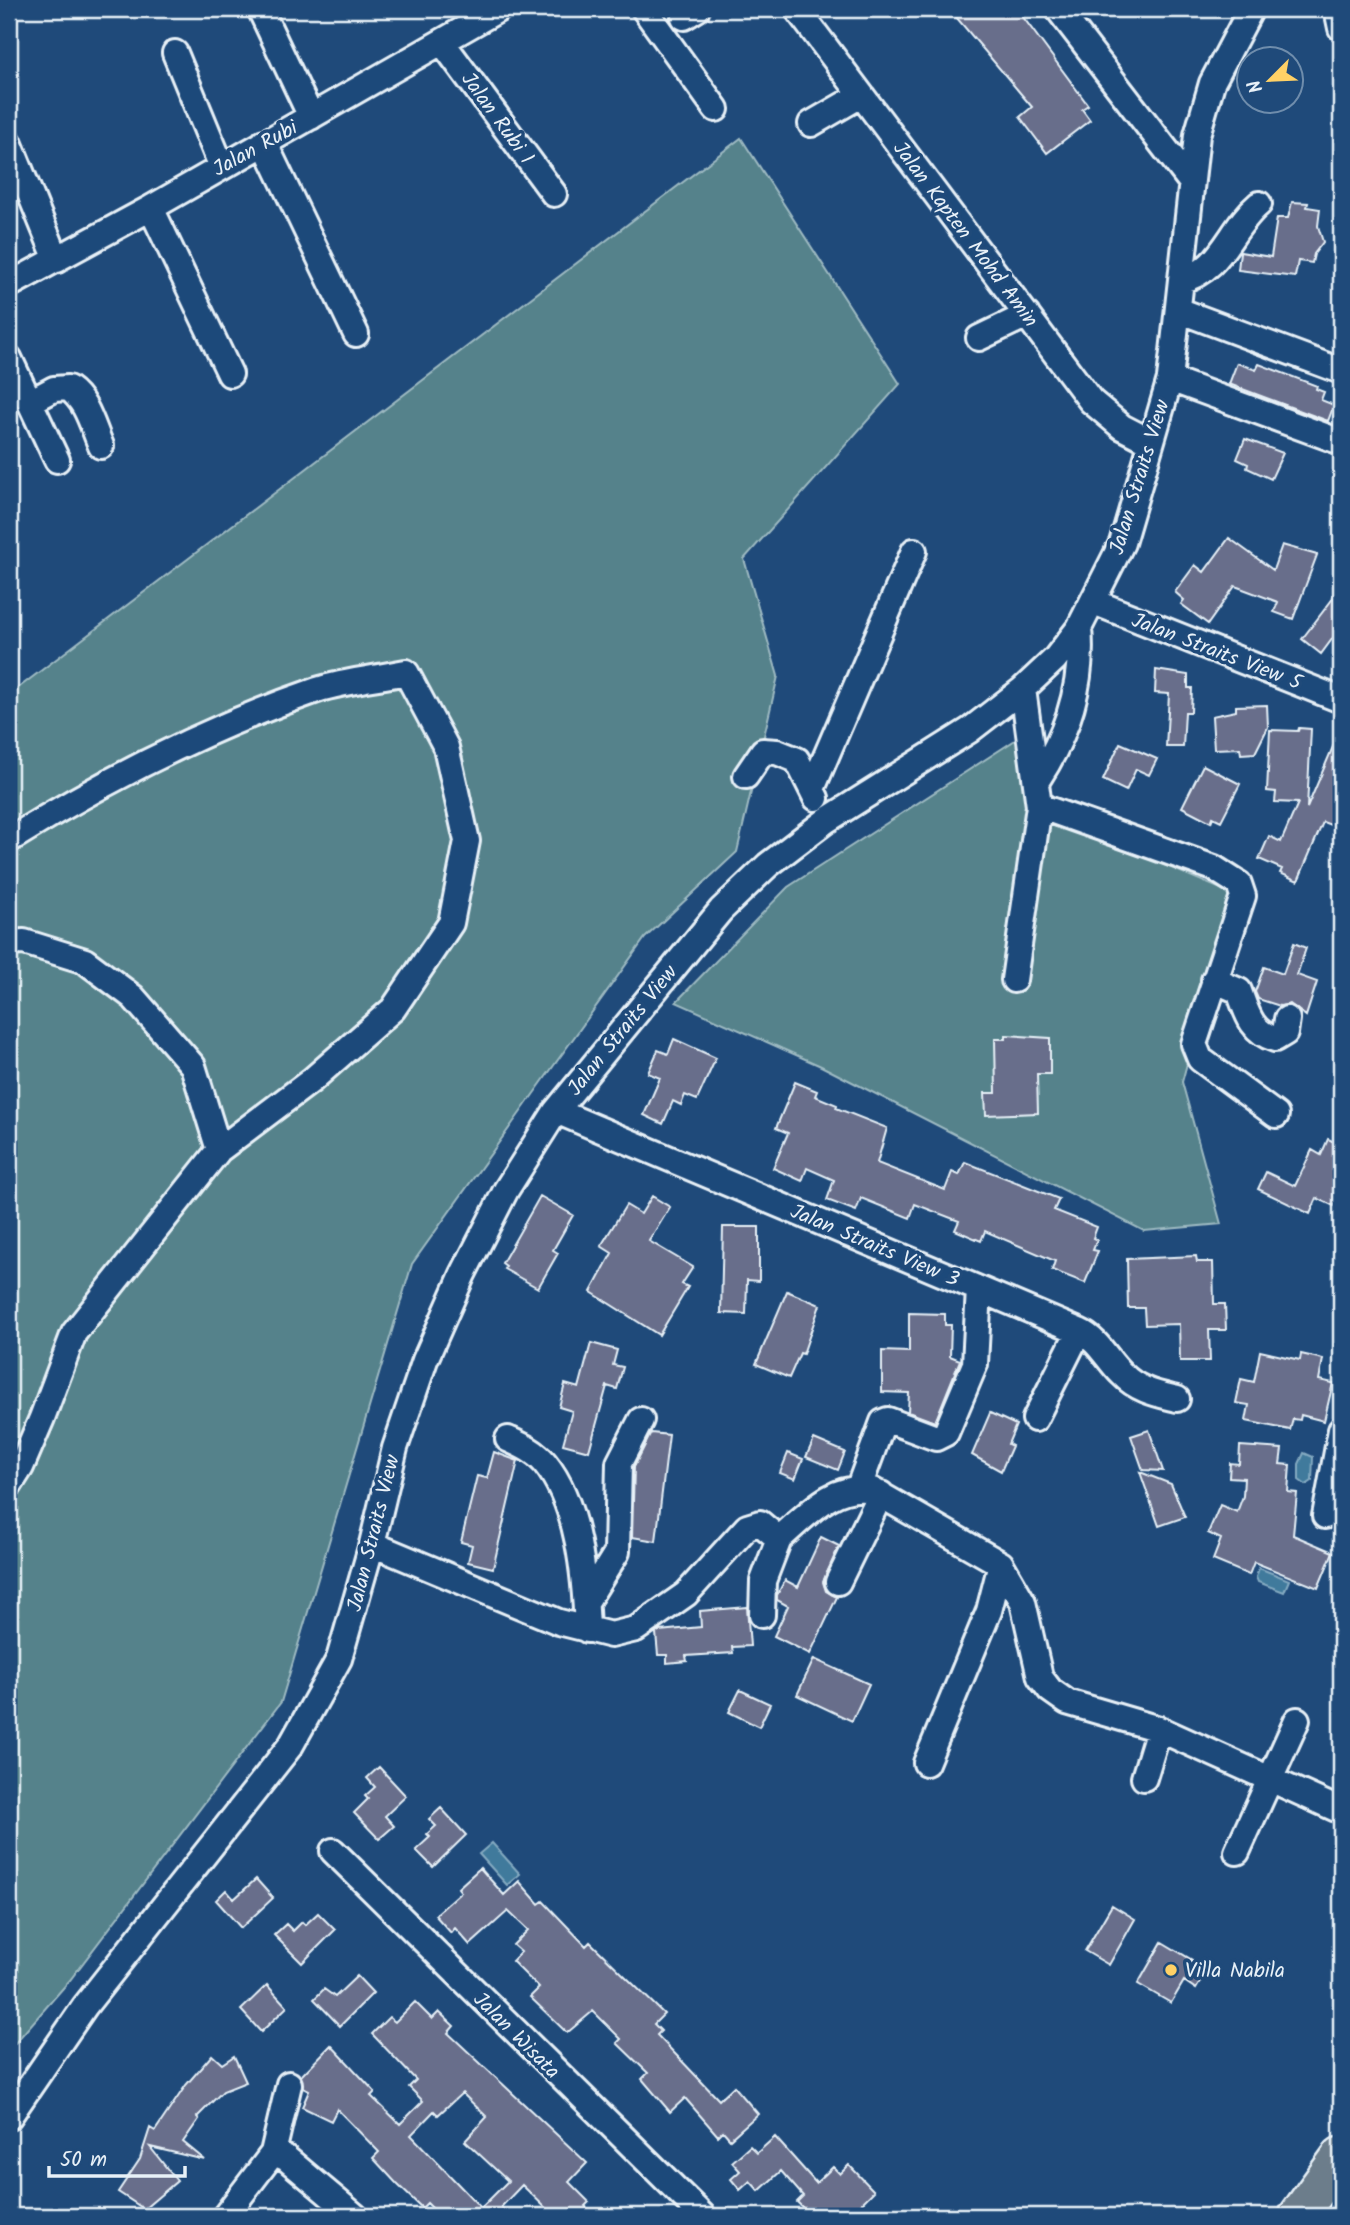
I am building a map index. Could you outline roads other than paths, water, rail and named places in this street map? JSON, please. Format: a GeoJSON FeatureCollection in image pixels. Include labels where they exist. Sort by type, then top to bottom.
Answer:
{"type":"FeatureCollection","features":[{"type":"Feature","properties":{"kind":"highway"},"geometry":{"type":"LineString","coordinates":[[1298,2216],[1341,2156]]}},
{"type":"Feature","properties":{"kind":"street"},"geometry":{"type":"LineString","coordinates":[[260,9],[311,117]]}},
{"type":"Feature","properties":{"kind":"street","name":"Jalan Rubi"},"geometry":{"type":"LineString","coordinates":[[9,285],[151,208],[221,165],[311,117],[499,9]]}},
{"type":"Feature","properties":{"kind":"street"},"geometry":{"type":"LineString","coordinates":[[644,9],[716,109]]}},
{"type":"Feature","properties":{"kind":"street","name":"Jalan Kapten Mohd Amin"},"geometry":{"type":"LineString","coordinates":[[797,9],[1091,401],[1122,427],[1151,442]]}},
{"type":"Feature","properties":{"kind":"street"},"geometry":{"type":"LineString","coordinates":[[1058,9],[1191,182]]}},
{"type":"Feature","properties":{"kind":"street","name":"Jalan Straits View"},"geometry":{"type":"LineString","coordinates":[[9,2117],[85,2006],[291,1745],[339,1659],[372,1544],[395,1448],[425,1360],[463,1273],[500,1202],[556,1111],[721,910],[768,866],[827,820],[970,730],[1023,689],[1055,659],[1094,603],[1122,543],[1170,379],[1197,135],[1212,83],[1251,9]]}},
{"type":"Feature","properties":{"kind":"street"},"geometry":{"type":"LineString","coordinates":[[1337,9],[1341,28]]}},
{"type":"Feature","properties":{"kind":"street","name":"Jalan Rubi 1"},"geometry":{"type":"LineString","coordinates":[[442,42],[554,194]]}},
{"type":"Feature","properties":{"kind":"street"},"geometry":{"type":"LineString","coordinates":[[175,53],[221,165]]}},
{"type":"Feature","properties":{"kind":"street"},"geometry":{"type":"LineString","coordinates":[[811,124],[860,95]]}},
{"type":"Feature","properties":{"kind":"street"},"geometry":{"type":"LineString","coordinates":[[9,142],[57,260]]}},
{"type":"Feature","properties":{"kind":"street"},"geometry":{"type":"LineString","coordinates":[[264,142],[356,334]]}},
{"type":"Feature","properties":{"kind":"street"},"geometry":{"type":"LineString","coordinates":[[1181,280],[1199,276],[1217,261],[1244,216],[1259,204]]}},
{"type":"Feature","properties":{"kind":"street"},"geometry":{"type":"LineString","coordinates":[[151,208],[230,374]]}},
{"type":"Feature","properties":{"kind":"street"},"geometry":{"type":"LineString","coordinates":[[1178,310],[1341,372]]}},
{"type":"Feature","properties":{"kind":"street"},"geometry":{"type":"LineString","coordinates":[[979,338],[1027,315]]}},
{"type":"Feature","properties":{"kind":"street"},"geometry":{"type":"LineString","coordinates":[[9,358],[57,460]]}},
{"type":"Feature","properties":{"kind":"street"},"geometry":{"type":"LineString","coordinates":[[1170,379],[1341,442]]}},
{"type":"Feature","properties":{"kind":"street"},"geometry":{"type":"LineString","coordinates":[[30,402],[54,389],[68,388],[78,395],[86,409],[101,446]]}},
{"type":"Feature","properties":{"kind":"street"},"geometry":{"type":"LineString","coordinates":[[811,789],[914,551]]}},
{"type":"Feature","properties":{"kind":"street","name":"Jalan Straits View 5"},"geometry":{"type":"LineString","coordinates":[[1094,603],[1341,700]]}},
{"type":"Feature","properties":{"kind":"street"},"geometry":{"type":"LineString","coordinates":[[1038,779],[1060,744],[1082,663],[1079,628]]}},
{"type":"Feature","properties":{"kind":"street"},"geometry":{"type":"LineString","coordinates":[[9,840],[79,796],[199,739],[318,690],[406,672],[446,747],[467,841],[451,923],[393,1009],[312,1080],[219,1150],[74,1332],[42,1418],[21,1467],[9,1486]]}},
{"type":"Feature","properties":{"kind":"street"},"geometry":{"type":"LineString","coordinates":[[1014,980],[1039,806],[1038,779],[1023,689]]}},
{"type":"Feature","properties":{"kind":"street"},"geometry":{"type":"LineString","coordinates":[[746,776],[763,751],[777,752],[797,760],[827,820]]}},
{"type":"Feature","properties":{"kind":"street"},"geometry":{"type":"LineString","coordinates":[[1039,806],[1194,860],[1239,884],[1243,896],[1194,1044],[1200,1059],[1276,1115]]}},
{"type":"Feature","properties":{"kind":"street"},"geometry":{"type":"LineString","coordinates":[[9,943],[24,942],[85,961],[133,996],[193,1066],[219,1150]]}},
{"type":"Feature","properties":{"kind":"street"},"geometry":{"type":"LineString","coordinates":[[1214,980],[1239,991],[1253,1026],[1263,1035],[1275,1039],[1285,1033],[1287,1019]]}},
{"type":"Feature","properties":{"kind":"street","name":"Jalan Straits View 3"},"geometry":{"type":"LineString","coordinates":[[556,1111],[1079,1331],[1091,1337],[1122,1374],[1138,1387],[1177,1399]]}},
{"type":"Feature","properties":{"kind":"street"},"geometry":{"type":"LineString","coordinates":[[838,1582],[870,1491],[883,1422],[888,1420],[936,1438],[946,1433],[975,1364],[979,1289]]}},
{"type":"Feature","properties":{"kind":"street"},"geometry":{"type":"LineString","coordinates":[[1035,1419],[1079,1331]]}},
{"type":"Feature","properties":{"kind":"street"},"geometry":{"type":"LineString","coordinates":[[586,1602],[617,1552],[619,1463],[641,1420]]}},
{"type":"Feature","properties":{"kind":"street"},"geometry":{"type":"LineString","coordinates":[[1325,1516],[1341,1430]]}},
{"type":"Feature","properties":{"kind":"street"},"geometry":{"type":"LineString","coordinates":[[508,1439],[526,1447],[544,1461],[556,1480],[585,1573],[587,1630]]}},
{"type":"Feature","properties":{"kind":"street"},"geometry":{"type":"LineString","coordinates":[[762,1615],[763,1581],[779,1539],[831,1495],[870,1491],[1000,1564],[1023,1602],[1040,1677],[1050,1690],[1067,1702],[1160,1730],[1341,1811]]}},
{"type":"Feature","properties":{"kind":"street"},"geometry":{"type":"LineString","coordinates":[[372,1544],[559,1622],[611,1635],[636,1629],[686,1594],[747,1527],[760,1523],[779,1539]]}},
{"type":"Feature","properties":{"kind":"street"},"geometry":{"type":"LineString","coordinates":[[926,1763],[989,1611],[1000,1564]]}},
{"type":"Feature","properties":{"kind":"street"},"geometry":{"type":"LineString","coordinates":[[1237,1852],[1297,1720]]}},
{"type":"Feature","properties":{"kind":"street"},"geometry":{"type":"LineString","coordinates":[[1144,1778],[1160,1730]]}},
{"type":"Feature","properties":{"kind":"street","name":"Jalan Wisata"},"geometry":{"type":"LineString","coordinates":[[334,1851],[702,2216]]}},
{"type":"Feature","properties":{"kind":"street"},"geometry":{"type":"LineString","coordinates":[[225,2216],[273,2153],[289,2084]]}},
{"type":"Feature","properties":{"kind":"street"},"geometry":{"type":"LineString","coordinates":[[273,2153],[286,2158],[355,2216]]}},
{"type":"Feature","properties":{"kind":"water"},"geometry":{"type":"Polygon","coordinates":[[[1304,1453],[1313,1457],[1312,1481],[1306,1485],[1299,1480],[1299,1464],[1304,1453]]]}},
{"type":"Feature","properties":{"kind":"water"},"geometry":{"type":"Polygon","coordinates":[[[1259,1568],[1289,1580],[1284,1592],[1258,1582],[1256,1577],[1259,1568]]]}},
{"type":"Feature","properties":{"kind":"water"},"geometry":{"type":"Polygon","coordinates":[[[492,1843],[520,1874],[507,1885],[479,1854],[492,1843]]]}},
{"type":"Feature","properties":{"kind":"place","name":"Villa Nabila"},"geometry":{"type":"Point","coordinates":[1171,1970]}}]}
